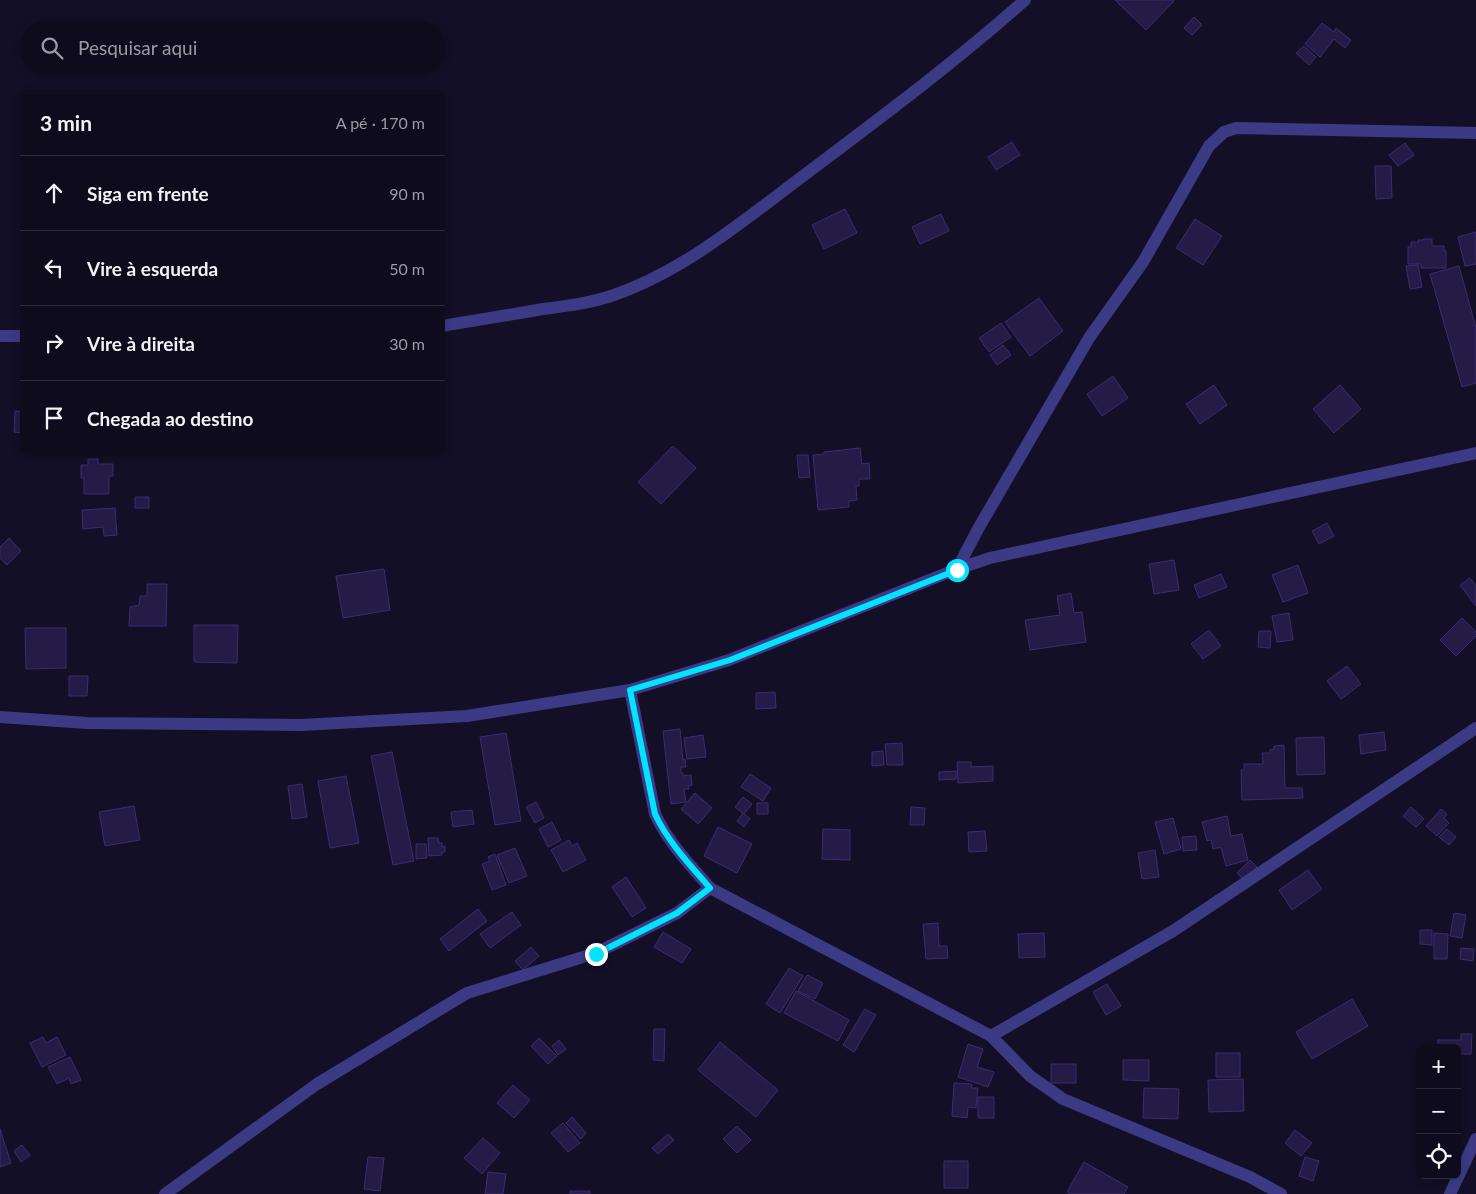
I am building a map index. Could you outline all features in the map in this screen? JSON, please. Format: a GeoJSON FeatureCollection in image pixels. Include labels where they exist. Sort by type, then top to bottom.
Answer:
{"type":"FeatureCollection","features":[{"type":"Feature","properties":{"kind":"street"},"geometry":{"type":"LineString","coordinates":[[445,326],[578,304],[613,295],[652,280],[671,270],[768,203],[902,103],[994,28],[1025,0]]}},
{"type":"Feature","properties":{"kind":"street"},"geometry":{"type":"LineString","coordinates":[[957,570],[978,529],[1089,338],[1144,262],[1209,146],[1224,132],[1236,128],[1476,133]]}},
{"type":"Feature","properties":{"kind":"street"},"geometry":{"type":"LineString","coordinates":[[0,336],[20,336]]}},
{"type":"Feature","properties":{"kind":"street"},"geometry":{"type":"LineString","coordinates":[[0,717],[87,723],[301,725],[467,716],[630,690],[730,660],[990,558],[1476,453]]}},
{"type":"Feature","properties":{"kind":"street"},"geometry":{"type":"LineString","coordinates":[[630,690],[655,814],[661,827],[685,860],[710,888],[992,1036],[1030,1076],[1063,1099],[1250,1177],[1281,1194]]}},
{"type":"Feature","properties":{"kind":"street"},"geometry":{"type":"LineString","coordinates":[[992,1036],[1173,931],[1476,728]]}},
{"type":"Feature","properties":{"kind":"street"},"geometry":{"type":"LineString","coordinates":[[165,1194],[317,1084],[467,993],[596,954],[677,913],[710,888]]}},
{"type":"Feature","properties":{"kind":"street"},"geometry":{"type":"LineString","coordinates":[[1450,1194],[1476,1139]]}},
{"type":"Feature","properties":{"kind":"building"},"geometry":{"type":"Polygon","coordinates":[[[1115,0],[1173,0],[1174,1],[1146,30],[1115,0]]]}},
{"type":"Feature","properties":{"kind":"building"},"geometry":{"type":"Polygon","coordinates":[[[1194,17],[1202,25],[1192,35],[1184,28],[1194,17]]]}},
{"type":"Feature","properties":{"kind":"building"},"geometry":{"type":"Polygon","coordinates":[[[1322,23],[1334,32],[1336,28],[1351,40],[1345,48],[1334,39],[1320,57],[1305,44],[1322,23]]]}},
{"type":"Feature","properties":{"kind":"building"},"geometry":{"type":"Polygon","coordinates":[[[1304,46],[1316,57],[1309,65],[1296,53],[1304,46]]]}},
{"type":"Feature","properties":{"kind":"building"},"geometry":{"type":"Polygon","coordinates":[[[1012,142],[1020,155],[996,170],[988,157],[1012,142]]]}},
{"type":"Feature","properties":{"kind":"building"},"geometry":{"type":"Polygon","coordinates":[[[1405,143],[1414,155],[1398,166],[1389,155],[1405,143]]]}},
{"type":"Feature","properties":{"kind":"building"},"geometry":{"type":"Polygon","coordinates":[[[1375,166],[1391,166],[1392,198],[1376,199],[1375,166]]]}},
{"type":"Feature","properties":{"kind":"building"},"geometry":{"type":"Polygon","coordinates":[[[845,209],[857,233],[824,249],[812,225],[845,209]]]}},
{"type":"Feature","properties":{"kind":"building"},"geometry":{"type":"Polygon","coordinates":[[[941,214],[949,231],[920,244],[912,227],[941,214]]]}},
{"type":"Feature","properties":{"kind":"building"},"geometry":{"type":"Polygon","coordinates":[[[1195,219],[1222,236],[1203,265],[1176,248],[1195,219]]]}},
{"type":"Feature","properties":{"kind":"building"},"geometry":{"type":"Polygon","coordinates":[[[1476,232],[1476,264],[1465,266],[1458,237],[1476,232]]]}},
{"type":"Feature","properties":{"kind":"building"},"geometry":{"type":"Polygon","coordinates":[[[1432,239],[1432,246],[1444,246],[1444,251],[1446,251],[1446,268],[1421,268],[1421,264],[1408,264],[1408,247],[1411,247],[1411,242],[1419,242],[1418,240],[1432,239]]]}},
{"type":"Feature","properties":{"kind":"building"},"geometry":{"type":"Polygon","coordinates":[[[1418,265],[1422,287],[1410,289],[1406,266],[1418,265]]]}},
{"type":"Feature","properties":{"kind":"building"},"geometry":{"type":"Polygon","coordinates":[[[1459,266],[1476,328],[1476,383],[1462,387],[1430,274],[1459,266]]]}},
{"type":"Feature","properties":{"kind":"building"},"geometry":{"type":"Polygon","coordinates":[[[1039,298],[1063,331],[1030,356],[1005,322],[1039,298]]]}},
{"type":"Feature","properties":{"kind":"building"},"geometry":{"type":"Polygon","coordinates":[[[1001,323],[1011,337],[989,352],[979,338],[1001,323]]]}},
{"type":"Feature","properties":{"kind":"building"},"geometry":{"type":"Polygon","coordinates":[[[1003,345],[1011,355],[997,365],[990,355],[1003,345]]]}},
{"type":"Feature","properties":{"kind":"building"},"geometry":{"type":"Polygon","coordinates":[[[1113,376],[1128,398],[1102,416],[1087,394],[1113,376]]]}},
{"type":"Feature","properties":{"kind":"building"},"geometry":{"type":"Polygon","coordinates":[[[1214,385],[1227,405],[1200,424],[1186,404],[1214,385]]]}},
{"type":"Feature","properties":{"kind":"building"},"geometry":{"type":"Polygon","coordinates":[[[1340,385],[1361,409],[1334,433],[1313,409],[1340,385]]]}},
{"type":"Feature","properties":{"kind":"building"},"geometry":{"type":"Polygon","coordinates":[[[15,411],[20,412],[20,433],[14,432],[15,411]]]}},
{"type":"Feature","properties":{"kind":"building"},"geometry":{"type":"Polygon","coordinates":[[[673,446],[696,468],[661,504],[638,482],[673,446]]]}},
{"type":"Feature","properties":{"kind":"building"},"geometry":{"type":"Polygon","coordinates":[[[860,448],[862,464],[869,463],[870,479],[859,479],[859,486],[856,486],[857,500],[849,501],[849,507],[818,510],[813,455],[860,448]]]}},
{"type":"Feature","properties":{"kind":"building"},"geometry":{"type":"Polygon","coordinates":[[[797,455],[808,455],[810,477],[799,478],[797,455]]]}},
{"type":"Feature","properties":{"kind":"building"},"geometry":{"type":"Polygon","coordinates":[[[88,459],[98,459],[98,464],[113,464],[113,476],[109,476],[109,494],[84,494],[84,478],[81,478],[81,465],[88,465],[88,459]]]}},
{"type":"Feature","properties":{"kind":"building"},"geometry":{"type":"Polygon","coordinates":[[[135,497],[149,497],[149,508],[135,508],[135,497]]]}},
{"type":"Feature","properties":{"kind":"building"},"geometry":{"type":"Polygon","coordinates":[[[115,508],[117,535],[104,536],[103,527],[83,529],[82,510],[115,508]]]}},
{"type":"Feature","properties":{"kind":"building"},"geometry":{"type":"Polygon","coordinates":[[[1327,523],[1334,536],[1319,544],[1312,531],[1327,523]]]}},
{"type":"Feature","properties":{"kind":"building"},"geometry":{"type":"Polygon","coordinates":[[[9,538],[21,551],[7,565],[0,558],[0,547],[9,538]]]}},
{"type":"Feature","properties":{"kind":"building"},"geometry":{"type":"Polygon","coordinates":[[[1174,560],[1179,590],[1154,594],[1149,564],[1174,560]]]}},
{"type":"Feature","properties":{"kind":"building"},"geometry":{"type":"Polygon","coordinates":[[[1298,565],[1308,593],[1283,602],[1272,575],[1298,565]]]}},
{"type":"Feature","properties":{"kind":"building"},"geometry":{"type":"Polygon","coordinates":[[[384,569],[390,610],[343,618],[336,576],[384,569]]]}},
{"type":"Feature","properties":{"kind":"building"},"geometry":{"type":"Polygon","coordinates":[[[1221,574],[1227,587],[1199,598],[1194,585],[1221,574]]]}},
{"type":"Feature","properties":{"kind":"building"},"geometry":{"type":"Polygon","coordinates":[[[1470,578],[1476,586],[1476,606],[1460,585],[1470,578]]]}},
{"type":"Feature","properties":{"kind":"building"},"geometry":{"type":"Polygon","coordinates":[[[147,584],[167,584],[166,626],[129,626],[130,607],[139,605],[140,596],[147,596],[147,584]]]}},
{"type":"Feature","properties":{"kind":"building"},"geometry":{"type":"Polygon","coordinates":[[[1071,593],[1074,613],[1082,612],[1086,642],[1030,650],[1025,620],[1060,615],[1057,596],[1071,593]]]}},
{"type":"Feature","properties":{"kind":"building"},"geometry":{"type":"Polygon","coordinates":[[[1289,613],[1293,640],[1277,642],[1272,616],[1289,613]]]}},
{"type":"Feature","properties":{"kind":"building"},"geometry":{"type":"Polygon","coordinates":[[[1462,618],[1476,632],[1476,636],[1456,656],[1440,640],[1462,618]]]}},
{"type":"Feature","properties":{"kind":"building"},"geometry":{"type":"Polygon","coordinates":[[[194,625],[238,625],[237,663],[194,662],[194,625]]]}},
{"type":"Feature","properties":{"kind":"building"},"geometry":{"type":"Polygon","coordinates":[[[25,628],[66,628],[66,668],[26,669],[25,628]]]}},
{"type":"Feature","properties":{"kind":"building"},"geometry":{"type":"Polygon","coordinates":[[[1209,630],[1221,646],[1203,659],[1191,644],[1209,630]]]}},
{"type":"Feature","properties":{"kind":"building"},"geometry":{"type":"Polygon","coordinates":[[[1259,631],[1271,631],[1270,648],[1258,647],[1259,631]]]}},
{"type":"Feature","properties":{"kind":"building"},"geometry":{"type":"Polygon","coordinates":[[[1347,666],[1361,684],[1341,699],[1327,681],[1347,666]]]}},
{"type":"Feature","properties":{"kind":"building"},"geometry":{"type":"Polygon","coordinates":[[[69,676],[88,676],[87,696],[69,696],[69,676]]]}},
{"type":"Feature","properties":{"kind":"building"},"geometry":{"type":"Polygon","coordinates":[[[775,692],[776,708],[756,709],[756,693],[775,692]]]}},
{"type":"Feature","properties":{"kind":"building"},"geometry":{"type":"Polygon","coordinates":[[[680,729],[683,760],[685,759],[686,767],[681,767],[681,773],[683,773],[683,776],[691,775],[692,785],[688,786],[689,789],[684,789],[686,802],[671,804],[663,731],[680,729]]]}},
{"type":"Feature","properties":{"kind":"building"},"geometry":{"type":"Polygon","coordinates":[[[1384,732],[1386,750],[1361,754],[1359,735],[1384,732]]]}},
{"type":"Feature","properties":{"kind":"building"},"geometry":{"type":"Polygon","coordinates":[[[506,733],[521,821],[495,825],[480,737],[506,733]]]}},
{"type":"Feature","properties":{"kind":"building"},"geometry":{"type":"Polygon","coordinates":[[[703,735],[706,757],[687,759],[684,738],[703,735]]]}},
{"type":"Feature","properties":{"kind":"building"},"geometry":{"type":"Polygon","coordinates":[[[1324,737],[1325,774],[1297,775],[1296,738],[1324,737]]]}},
{"type":"Feature","properties":{"kind":"building"},"geometry":{"type":"Polygon","coordinates":[[[902,743],[903,765],[887,765],[885,744],[902,743]]]}},
{"type":"Feature","properties":{"kind":"building"},"geometry":{"type":"Polygon","coordinates":[[[1284,745],[1285,788],[1302,788],[1303,798],[1242,800],[1241,770],[1244,770],[1244,764],[1263,764],[1262,753],[1270,753],[1274,746],[1284,745]]]}},
{"type":"Feature","properties":{"kind":"building"},"geometry":{"type":"Polygon","coordinates":[[[883,751],[884,765],[872,766],[872,752],[883,751]]]}},
{"type":"Feature","properties":{"kind":"building"},"geometry":{"type":"Polygon","coordinates":[[[392,752],[414,861],[393,865],[371,756],[392,752]]]}},
{"type":"Feature","properties":{"kind":"building"},"geometry":{"type":"Polygon","coordinates":[[[957,762],[971,762],[971,767],[993,766],[993,781],[958,783],[957,762]]]}},
{"type":"Feature","properties":{"kind":"building"},"geometry":{"type":"Polygon","coordinates":[[[956,771],[956,779],[939,780],[939,772],[956,771]]]}},
{"type":"Feature","properties":{"kind":"building"},"geometry":{"type":"Polygon","coordinates":[[[750,774],[771,788],[763,801],[741,787],[750,774]]]}},
{"type":"Feature","properties":{"kind":"building"},"geometry":{"type":"Polygon","coordinates":[[[346,776],[359,843],[330,848],[318,781],[346,776]]]}},
{"type":"Feature","properties":{"kind":"building"},"geometry":{"type":"Polygon","coordinates":[[[302,784],[307,817],[292,819],[288,786],[302,784]]]}},
{"type":"Feature","properties":{"kind":"building"},"geometry":{"type":"Polygon","coordinates":[[[695,793],[712,808],[698,824],[681,809],[695,793]]]}},
{"type":"Feature","properties":{"kind":"building"},"geometry":{"type":"Polygon","coordinates":[[[743,797],[752,804],[744,814],[735,807],[743,797]]]}},
{"type":"Feature","properties":{"kind":"building"},"geometry":{"type":"Polygon","coordinates":[[[536,802],[544,818],[535,823],[526,807],[536,802]]]}},
{"type":"Feature","properties":{"kind":"building"},"geometry":{"type":"Polygon","coordinates":[[[757,803],[768,803],[768,814],[757,814],[757,803]]]}},
{"type":"Feature","properties":{"kind":"building"},"geometry":{"type":"Polygon","coordinates":[[[134,806],[140,840],[105,846],[99,812],[134,806]]]}},
{"type":"Feature","properties":{"kind":"building"},"geometry":{"type":"Polygon","coordinates":[[[911,807],[925,808],[924,825],[910,825],[911,807]]]}},
{"type":"Feature","properties":{"kind":"building"},"geometry":{"type":"Polygon","coordinates":[[[1411,807],[1424,819],[1416,827],[1403,816],[1411,807]]]}},
{"type":"Feature","properties":{"kind":"building"},"geometry":{"type":"Polygon","coordinates":[[[1441,809],[1447,814],[1444,818],[1449,823],[1437,836],[1426,826],[1441,809]]]}},
{"type":"Feature","properties":{"kind":"building"},"geometry":{"type":"Polygon","coordinates":[[[472,810],[474,824],[453,827],[451,812],[472,810]]]}},
{"type":"Feature","properties":{"kind":"building"},"geometry":{"type":"Polygon","coordinates":[[[743,813],[750,819],[744,827],[737,821],[743,813]]]}},
{"type":"Feature","properties":{"kind":"building"},"geometry":{"type":"Polygon","coordinates":[[[1227,816],[1231,836],[1242,834],[1248,860],[1226,866],[1221,847],[1213,849],[1211,840],[1207,841],[1202,822],[1227,816]]]}},
{"type":"Feature","properties":{"kind":"building"},"geometry":{"type":"Polygon","coordinates":[[[1173,818],[1181,849],[1164,854],[1155,822],[1173,818]]]}},
{"type":"Feature","properties":{"kind":"building"},"geometry":{"type":"Polygon","coordinates":[[[552,822],[561,840],[548,847],[539,829],[552,822]]]}},
{"type":"Feature","properties":{"kind":"building"},"geometry":{"type":"Polygon","coordinates":[[[718,827],[752,844],[737,873],[704,856],[718,827]]]}},
{"type":"Feature","properties":{"kind":"building"},"geometry":{"type":"Polygon","coordinates":[[[823,829],[850,830],[850,860],[822,859],[823,829]]]}},
{"type":"Feature","properties":{"kind":"building"},"geometry":{"type":"Polygon","coordinates":[[[1447,829],[1456,837],[1449,845],[1439,837],[1447,829]]]}},
{"type":"Feature","properties":{"kind":"building"},"geometry":{"type":"Polygon","coordinates":[[[985,831],[987,851],[969,852],[968,832],[985,831]]]}},
{"type":"Feature","properties":{"kind":"building"},"geometry":{"type":"Polygon","coordinates":[[[1196,836],[1197,850],[1183,851],[1182,837],[1196,836]]]}},
{"type":"Feature","properties":{"kind":"building"},"geometry":{"type":"Polygon","coordinates":[[[428,838],[438,838],[439,843],[442,843],[442,847],[445,846],[445,852],[442,852],[442,855],[429,856],[428,838]]]}},
{"type":"Feature","properties":{"kind":"building"},"geometry":{"type":"Polygon","coordinates":[[[569,840],[572,846],[577,843],[586,860],[563,872],[551,850],[569,840]]]}},
{"type":"Feature","properties":{"kind":"building"},"geometry":{"type":"Polygon","coordinates":[[[416,844],[426,844],[427,858],[416,859],[416,844]]]}},
{"type":"Feature","properties":{"kind":"building"},"geometry":{"type":"Polygon","coordinates":[[[515,848],[527,876],[509,883],[497,855],[515,848]]]}},
{"type":"Feature","properties":{"kind":"building"},"geometry":{"type":"Polygon","coordinates":[[[1155,850],[1159,877],[1142,879],[1138,853],[1155,850]]]}},
{"type":"Feature","properties":{"kind":"building"},"geometry":{"type":"Polygon","coordinates":[[[495,854],[506,885],[492,890],[482,864],[490,861],[488,857],[495,854]]]}},
{"type":"Feature","properties":{"kind":"building"},"geometry":{"type":"Polygon","coordinates":[[[1250,860],[1257,867],[1244,880],[1237,873],[1250,860]]]}},
{"type":"Feature","properties":{"kind":"building"},"geometry":{"type":"Polygon","coordinates":[[[1308,870],[1322,889],[1292,910],[1279,890],[1308,870]]]}},
{"type":"Feature","properties":{"kind":"building"},"geometry":{"type":"Polygon","coordinates":[[[626,877],[646,908],[632,917],[612,887],[626,877]]]}},
{"type":"Feature","properties":{"kind":"building"},"geometry":{"type":"Polygon","coordinates":[[[478,909],[487,921],[449,951],[440,939],[478,909]]]}},
{"type":"Feature","properties":{"kind":"building"},"geometry":{"type":"Polygon","coordinates":[[[512,912],[521,925],[490,948],[480,934],[512,912]]]}},
{"type":"Feature","properties":{"kind":"building"},"geometry":{"type":"Polygon","coordinates":[[[1454,913],[1466,915],[1462,938],[1450,936],[1454,913]]]}},
{"type":"Feature","properties":{"kind":"building"},"geometry":{"type":"Polygon","coordinates":[[[938,923],[939,946],[947,946],[948,958],[926,959],[923,924],[938,923]]]}},
{"type":"Feature","properties":{"kind":"building"},"geometry":{"type":"Polygon","coordinates":[[[1420,930],[1432,930],[1432,945],[1420,944],[1420,930]]]}},
{"type":"Feature","properties":{"kind":"building"},"geometry":{"type":"Polygon","coordinates":[[[663,932],[691,949],[682,963],[654,947],[663,932]]]}},
{"type":"Feature","properties":{"kind":"building"},"geometry":{"type":"Polygon","coordinates":[[[1044,933],[1045,957],[1019,958],[1018,934],[1044,933]]]}},
{"type":"Feature","properties":{"kind":"building"},"geometry":{"type":"Polygon","coordinates":[[[1434,933],[1448,934],[1447,959],[1434,959],[1434,933]]]}},
{"type":"Feature","properties":{"kind":"building"},"geometry":{"type":"Polygon","coordinates":[[[531,947],[539,956],[523,970],[515,961],[531,947]]]}},
{"type":"Feature","properties":{"kind":"building"},"geometry":{"type":"Polygon","coordinates":[[[1461,948],[1474,949],[1473,961],[1460,959],[1461,948]]]}},
{"type":"Feature","properties":{"kind":"building"},"geometry":{"type":"Polygon","coordinates":[[[789,968],[803,976],[780,1013],[766,1004],[789,968]]]}},
{"type":"Feature","properties":{"kind":"building"},"geometry":{"type":"Polygon","coordinates":[[[807,975],[823,983],[815,999],[798,991],[807,975]]]}},
{"type":"Feature","properties":{"kind":"building"},"geometry":{"type":"Polygon","coordinates":[[[1107,984],[1121,1006],[1106,1015],[1093,992],[1107,984]]]}},
{"type":"Feature","properties":{"kind":"building"},"geometry":{"type":"Polygon","coordinates":[[[796,991],[849,1020],[838,1041],[784,1013],[796,991]]]}},
{"type":"Feature","properties":{"kind":"building"},"geometry":{"type":"Polygon","coordinates":[[[1352,999],[1368,1026],[1312,1059],[1296,1032],[1352,999]]]}},
{"type":"Feature","properties":{"kind":"building"},"geometry":{"type":"Polygon","coordinates":[[[865,1009],[876,1015],[854,1052],[843,1045],[865,1009]]]}},
{"type":"Feature","properties":{"kind":"building"},"geometry":{"type":"Polygon","coordinates":[[[654,1029],[665,1029],[664,1061],[653,1060],[654,1029]]]}},
{"type":"Feature","properties":{"kind":"building"},"geometry":{"type":"Polygon","coordinates":[[[1461,1034],[1472,1034],[1471,1054],[1461,1054],[1461,1044],[1438,1044],[1438,1040],[1461,1040],[1461,1034]]]}},
{"type":"Feature","properties":{"kind":"building"},"geometry":{"type":"Polygon","coordinates":[[[43,1037],[46,1043],[57,1037],[66,1055],[42,1067],[30,1043],[43,1037]]]}},
{"type":"Feature","properties":{"kind":"building"},"geometry":{"type":"Polygon","coordinates":[[[539,1038],[557,1056],[548,1064],[531,1046],[539,1038]]]}},
{"type":"Feature","properties":{"kind":"building"},"geometry":{"type":"Polygon","coordinates":[[[559,1040],[566,1049],[558,1055],[552,1046],[559,1040]]]}},
{"type":"Feature","properties":{"kind":"building"},"geometry":{"type":"Polygon","coordinates":[[[720,1042],[778,1090],[756,1117],[698,1070],[720,1042]]]}},
{"type":"Feature","properties":{"kind":"building"},"geometry":{"type":"Polygon","coordinates":[[[968,1044],[983,1049],[977,1067],[994,1072],[988,1087],[958,1077],[968,1044]]]}},
{"type":"Feature","properties":{"kind":"building"},"geometry":{"type":"Polygon","coordinates":[[[1216,1053],[1240,1053],[1240,1077],[1216,1077],[1216,1053]]]}},
{"type":"Feature","properties":{"kind":"building"},"geometry":{"type":"Polygon","coordinates":[[[70,1057],[81,1080],[71,1084],[69,1078],[57,1084],[48,1067],[70,1057]]]}},
{"type":"Feature","properties":{"kind":"building"},"geometry":{"type":"Polygon","coordinates":[[[1123,1060],[1149,1060],[1149,1081],[1123,1080],[1123,1060]]]}},
{"type":"Feature","properties":{"kind":"building"},"geometry":{"type":"Polygon","coordinates":[[[1051,1064],[1076,1064],[1076,1083],[1051,1083],[1051,1064]]]}},
{"type":"Feature","properties":{"kind":"building"},"geometry":{"type":"Polygon","coordinates":[[[1243,1079],[1244,1111],[1209,1112],[1208,1080],[1243,1079]]]}},
{"type":"Feature","properties":{"kind":"building"},"geometry":{"type":"Polygon","coordinates":[[[954,1083],[972,1084],[971,1088],[978,1088],[976,1108],[968,1107],[967,1118],[952,1116],[954,1083]]]}},
{"type":"Feature","properties":{"kind":"building"},"geometry":{"type":"Polygon","coordinates":[[[513,1085],[530,1100],[514,1118],[497,1103],[513,1085]]]}},
{"type":"Feature","properties":{"kind":"building"},"geometry":{"type":"Polygon","coordinates":[[[1144,1088],[1179,1089],[1178,1119],[1143,1118],[1144,1088]]]}},
{"type":"Feature","properties":{"kind":"building"},"geometry":{"type":"Polygon","coordinates":[[[978,1097],[994,1097],[994,1118],[978,1118],[978,1097]]]}},
{"type":"Feature","properties":{"kind":"building"},"geometry":{"type":"Polygon","coordinates":[[[572,1117],[586,1133],[581,1139],[566,1123],[572,1117]]]}},
{"type":"Feature","properties":{"kind":"building"},"geometry":{"type":"Polygon","coordinates":[[[563,1123],[580,1143],[568,1152],[551,1133],[563,1123]]]}},
{"type":"Feature","properties":{"kind":"building"},"geometry":{"type":"Polygon","coordinates":[[[737,1126],[751,1140],[737,1153],[723,1139],[737,1126]]]}},
{"type":"Feature","properties":{"kind":"building"},"geometry":{"type":"Polygon","coordinates":[[[0,1129],[11,1163],[0,1167],[0,1129]]]}},
{"type":"Feature","properties":{"kind":"building"},"geometry":{"type":"Polygon","coordinates":[[[1295,1130],[1312,1143],[1301,1156],[1285,1143],[1295,1130]]]}},
{"type":"Feature","properties":{"kind":"building"},"geometry":{"type":"Polygon","coordinates":[[[668,1134],[674,1140],[658,1154],[652,1148],[668,1134]]]}},
{"type":"Feature","properties":{"kind":"building"},"geometry":{"type":"Polygon","coordinates":[[[483,1138],[500,1153],[482,1174],[464,1158],[483,1138]]]}},
{"type":"Feature","properties":{"kind":"building"},"geometry":{"type":"Polygon","coordinates":[[[22,1145],[30,1155],[21,1162],[14,1151],[22,1145]]]}},
{"type":"Feature","properties":{"kind":"building"},"geometry":{"type":"Polygon","coordinates":[[[368,1157],[384,1158],[380,1191],[364,1189],[368,1157]]]}},
{"type":"Feature","properties":{"kind":"building"},"geometry":{"type":"Polygon","coordinates":[[[1305,1157],[1319,1161],[1313,1181],[1299,1176],[1305,1157]]]}},
{"type":"Feature","properties":{"kind":"building"},"geometry":{"type":"Polygon","coordinates":[[[944,1161],[968,1161],[968,1188],[944,1188],[944,1161]]]}},
{"type":"Feature","properties":{"kind":"building"},"geometry":{"type":"Polygon","coordinates":[[[1084,1162],[1128,1187],[1124,1194],[1070,1194],[1067,1192],[1084,1162]]]}},
{"type":"Feature","properties":{"kind":"building"},"geometry":{"type":"Polygon","coordinates":[[[488,1172],[506,1174],[503,1194],[485,1194],[488,1172]]]}},
{"type":"Feature","properties":{"kind":"building"},"geometry":{"type":"Polygon","coordinates":[[[570,1191],[590,1191],[590,1194],[570,1194],[570,1191]]]}},
{"type":"Feature","properties":{"kind":"route"},"geometry":{"type":"LineString","coordinates":[[596,954],[677,913],[710,888],[685,860],[661,827],[655,814],[630,690],[730,660],[957,570]]}}]}
